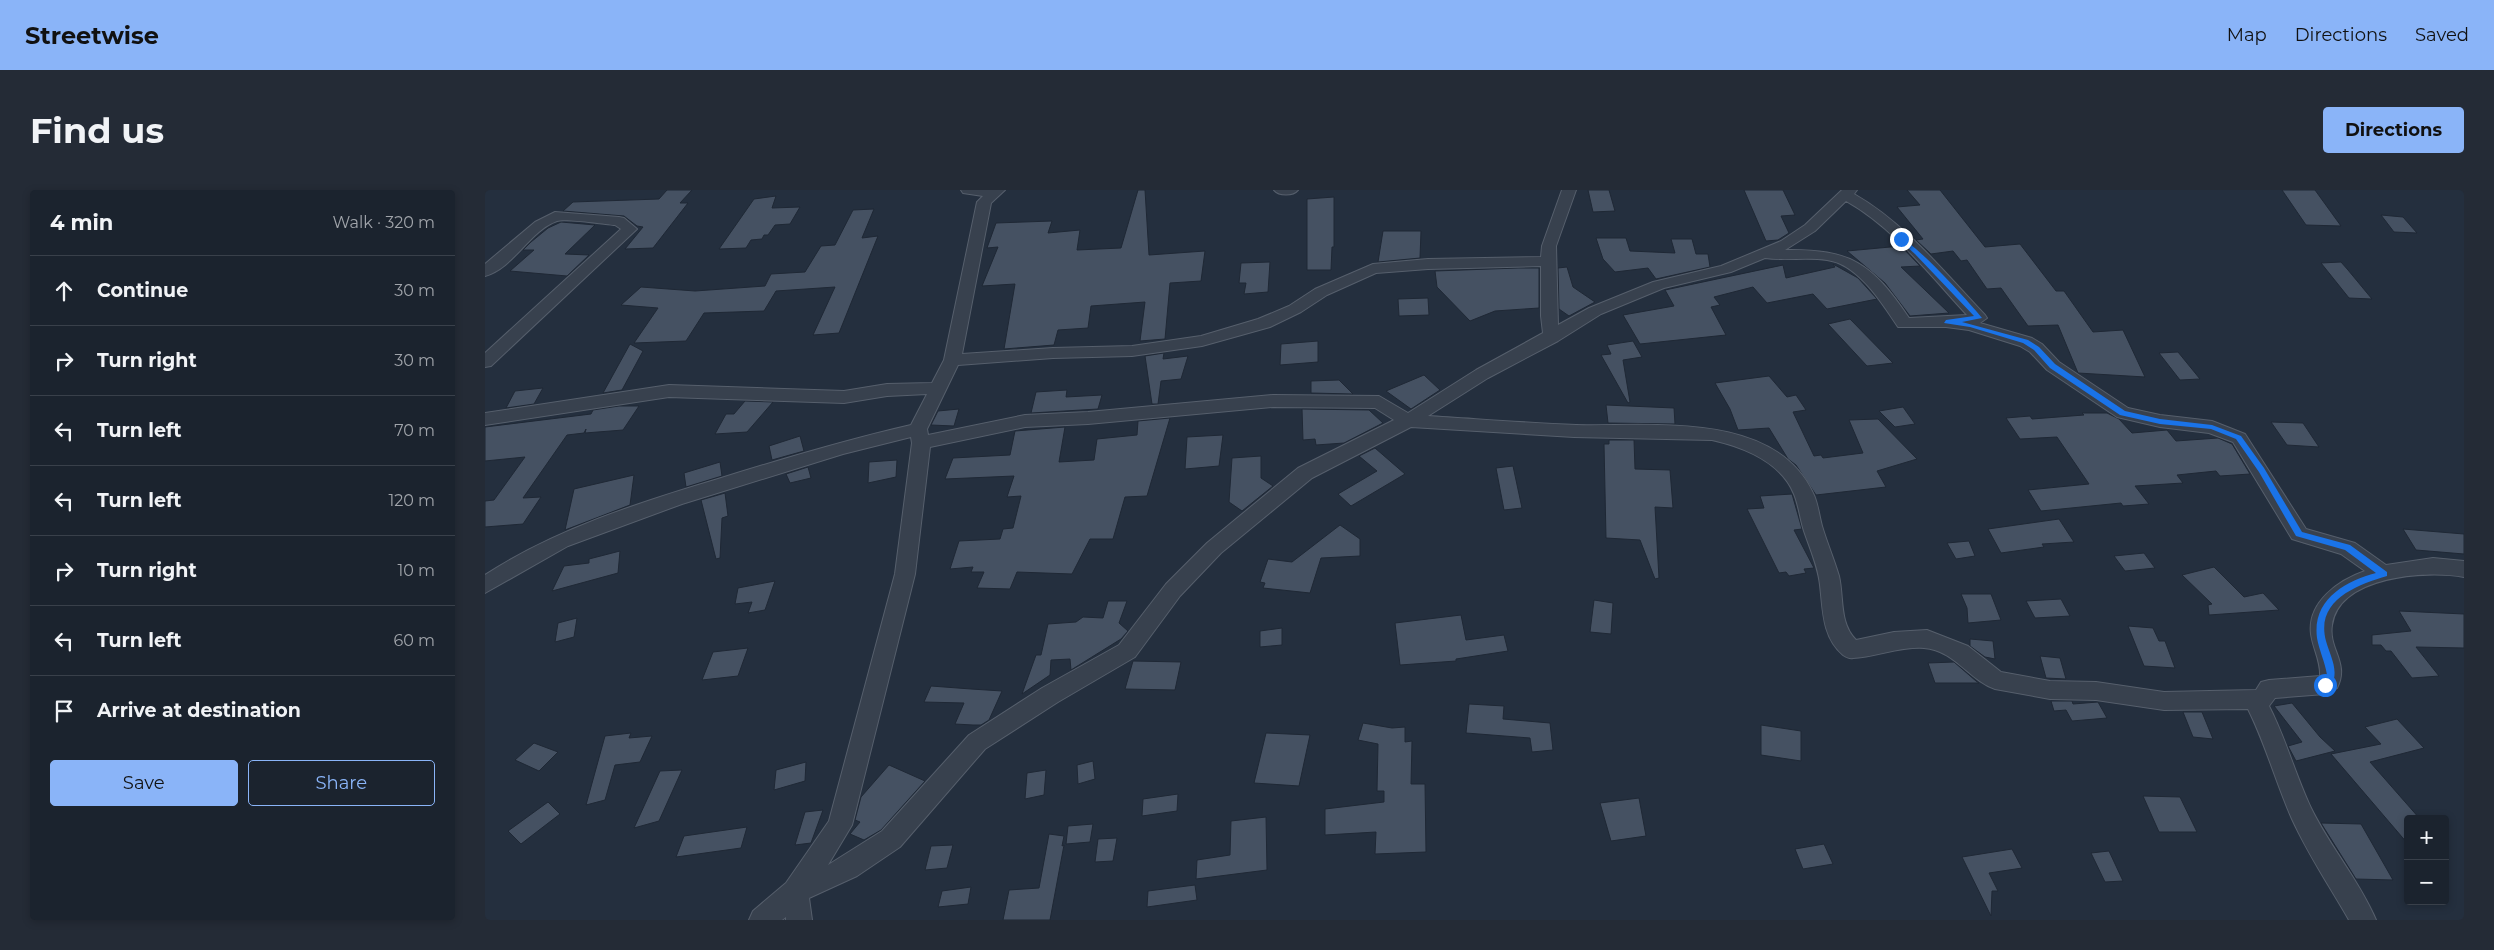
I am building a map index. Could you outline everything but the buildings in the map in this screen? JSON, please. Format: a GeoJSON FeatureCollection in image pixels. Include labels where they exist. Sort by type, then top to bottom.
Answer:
{"type":"FeatureCollection","features":[{"type":"Feature","properties":{"kind":"street"},"geometry":{"type":"LineString","coordinates":[[969,190],[977,192],[997,190]]}},
{"type":"Feature","properties":{"kind":"street"},"geometry":{"type":"LineString","coordinates":[[799,920],[795,892],[840,824],[905,574],[919,436],[937,388],[952,360],[983,202],[997,190]]}},
{"type":"Feature","properties":{"kind":"street"},"geometry":{"type":"LineString","coordinates":[[1281,190],[1291,190]]}},
{"type":"Feature","properties":{"kind":"street"},"geometry":{"type":"LineString","coordinates":[[1553,337],[1549,316],[1549,246],[1569,190]]}},
{"type":"Feature","properties":{"kind":"street"},"geometry":{"type":"LineString","coordinates":[[762,920],[795,892],[848,868],[891,839],[977,742],[1050,695],[1127,650],[1173,590],[1215,548],[1305,473],[1408,421],[1481,374],[1553,337],[1595,311],[1623,298],[1659,285],[1726,269],[1760,254],[1786,244],[1810,228],[1848,192],[1873,210],[1917,252],[1979,318],[1946,322],[1904,323],[1892,304],[1846,260],[1827,256],[1760,254]]}},
{"type":"Feature","properties":{"kind":"street"},"geometry":{"type":"LineString","coordinates":[[485,271],[540,225],[555,216],[619,221],[623,226],[629,227],[628,232],[613,243],[600,258],[485,362]]}},
{"type":"Feature","properties":{"kind":"street"},"geometry":{"type":"LineString","coordinates":[[613,243],[633,234]]}},
{"type":"Feature","properties":{"kind":"street"},"geometry":{"type":"LineString","coordinates":[[952,360],[1053,353],[1132,351],[1202,341],[1264,323],[1295,309],[1321,292],[1373,269],[1428,264],[1548,261]]}},
{"type":"Feature","properties":{"kind":"street"},"geometry":{"type":"LineString","coordinates":[[1946,322],[1971,325],[2026,342],[2036,348],[2053,366],[2123,413],[2160,422],[2212,427],[2239,438],[2261,470],[2299,534],[2348,548],[2384,574]]}},
{"type":"Feature","properties":{"kind":"street"},"geometry":{"type":"LineString","coordinates":[[485,419],[645,394],[688,390],[844,397],[887,390],[937,388]]}},
{"type":"Feature","properties":{"kind":"street"},"geometry":{"type":"LineString","coordinates":[[485,585],[517,564],[561,541],[657,506],[840,448],[1025,421],[1088,418],[1273,401],[1379,402],[1408,421],[1574,431],[1712,434],[1733,438],[1762,451],[1777,461],[1791,475],[1803,492],[1829,581],[1834,626],[1841,638],[1853,650],[1894,641],[1927,639],[1960,652],[1995,680],[2050,690],[2096,691],[2164,700],[2255,699],[2260,701],[2269,689],[2325,685],[2329,682],[2331,675],[2329,661],[2321,639],[2321,625],[2327,606],[2341,590],[2366,579],[2409,567],[2431,565],[2464,569]]}},
{"type":"Feature","properties":{"kind":"street"},"geometry":{"type":"LineString","coordinates":[[2255,699],[2274,738],[2285,776],[2303,817],[2363,920]]}},
{"type":"Feature","properties":{"kind":"route"},"geometry":{"type":"LineString","coordinates":[[1901,239],[1917,252],[1979,318],[1946,322],[1971,325],[2026,342],[2036,348],[2053,366],[2123,413],[2160,422],[2212,427],[2239,438],[2261,470],[2299,534],[2348,548],[2384,574],[2366,579],[2341,590],[2327,606],[2321,625],[2321,639],[2329,661],[2331,679],[2325,685]]}}]}
